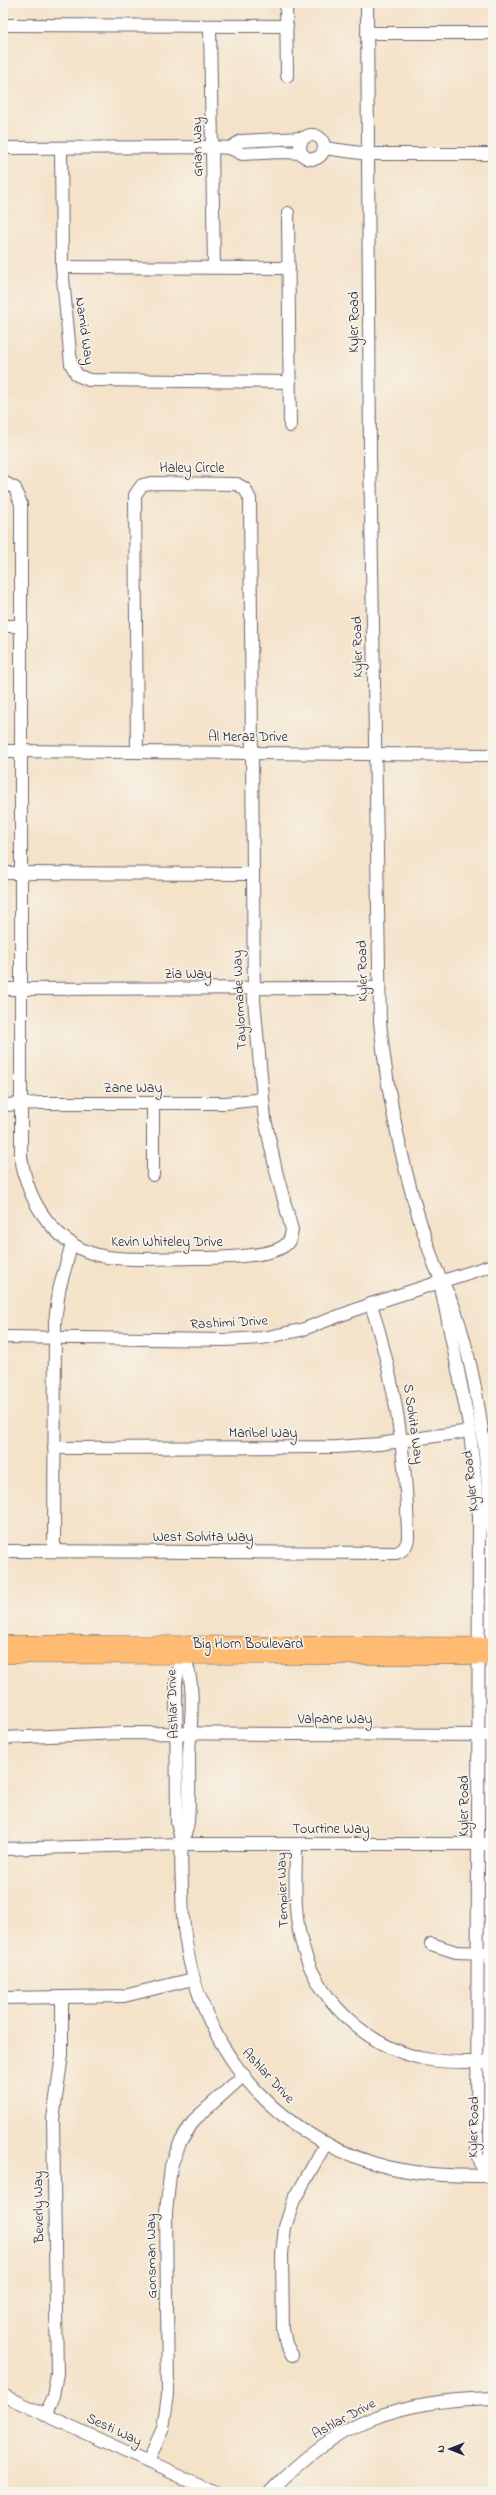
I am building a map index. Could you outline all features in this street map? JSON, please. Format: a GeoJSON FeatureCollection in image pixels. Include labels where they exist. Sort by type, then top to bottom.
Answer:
{"type":"FeatureCollection","features":[{"type":"Feature","properties":{"kind":"main road","name":"Big Horn Boulevard"},"geometry":{"type":"LineString","coordinates":[[3,1643],[488,1651]]}},
{"type":"Feature","properties":{"kind":"main road","name":"Big Horn Boulevard"},"geometry":{"type":"LineString","coordinates":[[3,1656],[184,1657],[488,1651]]}},
{"type":"Feature","properties":{"kind":"street"},"geometry":{"type":"LineString","coordinates":[[286,3],[287,76]]}},
{"type":"Feature","properties":{"kind":"street","name":"Kyler Road"},"geometry":{"type":"LineString","coordinates":[[367,3],[370,454],[378,988],[383,1056],[398,1145],[421,1226],[440,1282],[456,1312],[472,1379],[485,1462],[493,1553],[488,1651],[488,1844],[492,1953],[492,2062],[490,2155],[488,2176]]}},
{"type":"Feature","properties":{"kind":"street"},"geometry":{"type":"LineString","coordinates":[[3,25],[210,27],[287,26]]}},
{"type":"Feature","properties":{"kind":"street","name":"Grian Way"},"geometry":{"type":"LineString","coordinates":[[210,27],[214,267]]}},
{"type":"Feature","properties":{"kind":"street"},"geometry":{"type":"LineString","coordinates":[[367,33],[493,33]]}},
{"type":"Feature","properties":{"kind":"street"},"geometry":{"type":"LineString","coordinates":[[3,148],[230,148],[242,154],[281,152],[301,153],[308,159],[316,159],[322,154],[324,148],[318,136],[311,135],[303,138],[241,141],[230,148]]}},
{"type":"Feature","properties":{"kind":"street"},"geometry":{"type":"LineString","coordinates":[[301,153],[300,145],[303,138]]}},
{"type":"Feature","properties":{"kind":"street","name":"Namid Way"},"geometry":{"type":"LineString","coordinates":[[61,148],[62,267],[71,364],[74,372],[80,378],[89,380],[290,382]]}},
{"type":"Feature","properties":{"kind":"street"},"geometry":{"type":"LineString","coordinates":[[324,148],[368,154],[493,154]]}},
{"type":"Feature","properties":{"kind":"street"},"geometry":{"type":"LineString","coordinates":[[288,213],[290,426]]}},
{"type":"Feature","properties":{"kind":"street"},"geometry":{"type":"LineString","coordinates":[[62,267],[289,268]]}},
{"type":"Feature","properties":{"kind":"street","name":"Kevin Whiteley Drive"},"geometry":{"type":"LineString","coordinates":[[3,482],[12,485],[18,492],[21,504],[21,1156],[28,1189],[45,1219],[72,1243],[106,1256],[204,1258],[266,1252],[281,1248],[288,1243]]}},
{"type":"Feature","properties":{"kind":"street","name":"Haley Circle"},"geometry":{"type":"LineString","coordinates":[[137,752],[136,495],[142,485],[151,483],[225,483],[241,486],[247,492],[250,499],[251,752]]}},
{"type":"Feature","properties":{"kind":"street"},"geometry":{"type":"LineString","coordinates":[[3,626],[21,626]]}},
{"type":"Feature","properties":{"kind":"street","name":"Al Meraz Drive"},"geometry":{"type":"LineString","coordinates":[[3,751],[493,755]]}},
{"type":"Feature","properties":{"kind":"street","name":"Taylormade Way"},"geometry":{"type":"LineString","coordinates":[[251,752],[254,989],[263,1099],[274,1165],[292,1230],[288,1243]]}},
{"type":"Feature","properties":{"kind":"street"},"geometry":{"type":"LineString","coordinates":[[3,873],[252,874]]}},
{"type":"Feature","properties":{"kind":"street","name":"Zia Way"},"geometry":{"type":"LineString","coordinates":[[3,989],[378,988]]}},
{"type":"Feature","properties":{"kind":"street","name":"Zane Way"},"geometry":{"type":"LineString","coordinates":[[3,1105],[21,1103],[226,1102],[263,1099]]}},
{"type":"Feature","properties":{"kind":"street"},"geometry":{"type":"LineString","coordinates":[[153,1102],[153,1175]]}},
{"type":"Feature","properties":{"kind":"street"},"geometry":{"type":"LineString","coordinates":[[54,1551],[54,1338],[59,1290],[72,1243]]}},
{"type":"Feature","properties":{"kind":"street","name":"Rashimi Drive"},"geometry":{"type":"LineString","coordinates":[[3,1337],[225,1340],[263,1338],[300,1330],[370,1304],[493,1265]]}},
{"type":"Feature","properties":{"kind":"street","name":"Kyler Road"},"geometry":{"type":"LineString","coordinates":[[440,1282],[444,1312],[458,1366],[470,1431],[479,1516],[488,1651]]}},
{"type":"Feature","properties":{"kind":"street","name":"S Solvita Way"},"geometry":{"type":"LineString","coordinates":[[370,1304],[389,1368],[402,1441],[408,1538],[406,1545],[402,1550]]}},
{"type":"Feature","properties":{"kind":"street","name":"Maribel Way"},"geometry":{"type":"LineString","coordinates":[[54,1448],[323,1448],[402,1441],[470,1431]]}},
{"type":"Feature","properties":{"kind":"street","name":"West Solvita Way"},"geometry":{"type":"LineString","coordinates":[[3,1551],[396,1553],[402,1550]]}},
{"type":"Feature","properties":{"kind":"street","name":"Ashlar Drive"},"geometry":{"type":"LineString","coordinates":[[184,1657],[177,1677],[176,1733],[177,1822],[182,1844],[183,1928],[193,1979],[210,2023],[244,2075],[284,2116],[326,2143],[372,2162],[408,2172],[442,2175],[488,2176]]}},
{"type":"Feature","properties":{"kind":"street","name":"Ashlar Drive"},"geometry":{"type":"LineString","coordinates":[[182,1844],[189,1819],[190,1734],[190,1677],[184,1657]]}},
{"type":"Feature","properties":{"kind":"street","name":"Valpane Way"},"geometry":{"type":"LineString","coordinates":[[3,1738],[120,1733],[488,1735]]}},
{"type":"Feature","properties":{"kind":"street","name":"Tourtine Way"},"geometry":{"type":"LineString","coordinates":[[3,1849],[182,1844],[488,1844]]}},
{"type":"Feature","properties":{"kind":"street","name":"Tempier Way"},"geometry":{"type":"LineString","coordinates":[[296,1844],[296,1909],[301,1940],[311,1968],[333,2003],[362,2031],[399,2051],[436,2061],[492,2062]]}},
{"type":"Feature","properties":{"kind":"street","name":"Kyler Road"},"geometry":{"type":"LineString","coordinates":[[488,1844],[478,1953],[477,2154],[488,2176]]}},
{"type":"Feature","properties":{"kind":"street"},"geometry":{"type":"LineString","coordinates":[[431,1944],[448,1951],[492,1953]]}},
{"type":"Feature","properties":{"kind":"street"},"geometry":{"type":"LineString","coordinates":[[3,1998],[137,1994],[193,1979]]}},
{"type":"Feature","properties":{"kind":"street","name":"Beverly Way"},"geometry":{"type":"LineString","coordinates":[[45,2414],[53,2397],[57,2373],[52,2132],[54,2105],[62,2055],[62,1997]]}},
{"type":"Feature","properties":{"kind":"street","name":"Gonsman Way"},"geometry":{"type":"LineString","coordinates":[[148,2462],[163,2428],[168,2395],[166,2212],[171,2166],[180,2143],[194,2120],[244,2075]]}},
{"type":"Feature","properties":{"kind":"street"},"geometry":{"type":"LineString","coordinates":[[292,2355],[284,2337],[283,2241],[294,2200],[326,2143]]}},
{"type":"Feature","properties":{"kind":"street","name":"Sesti Way"},"geometry":{"type":"LineString","coordinates":[[3,2395],[213,2492]]}},
{"type":"Feature","properties":{"kind":"street","name":"Ashlar Drive"},"geometry":{"type":"LineString","coordinates":[[270,2492],[314,2452],[347,2430],[377,2416],[428,2402],[493,2398]]}}]}
